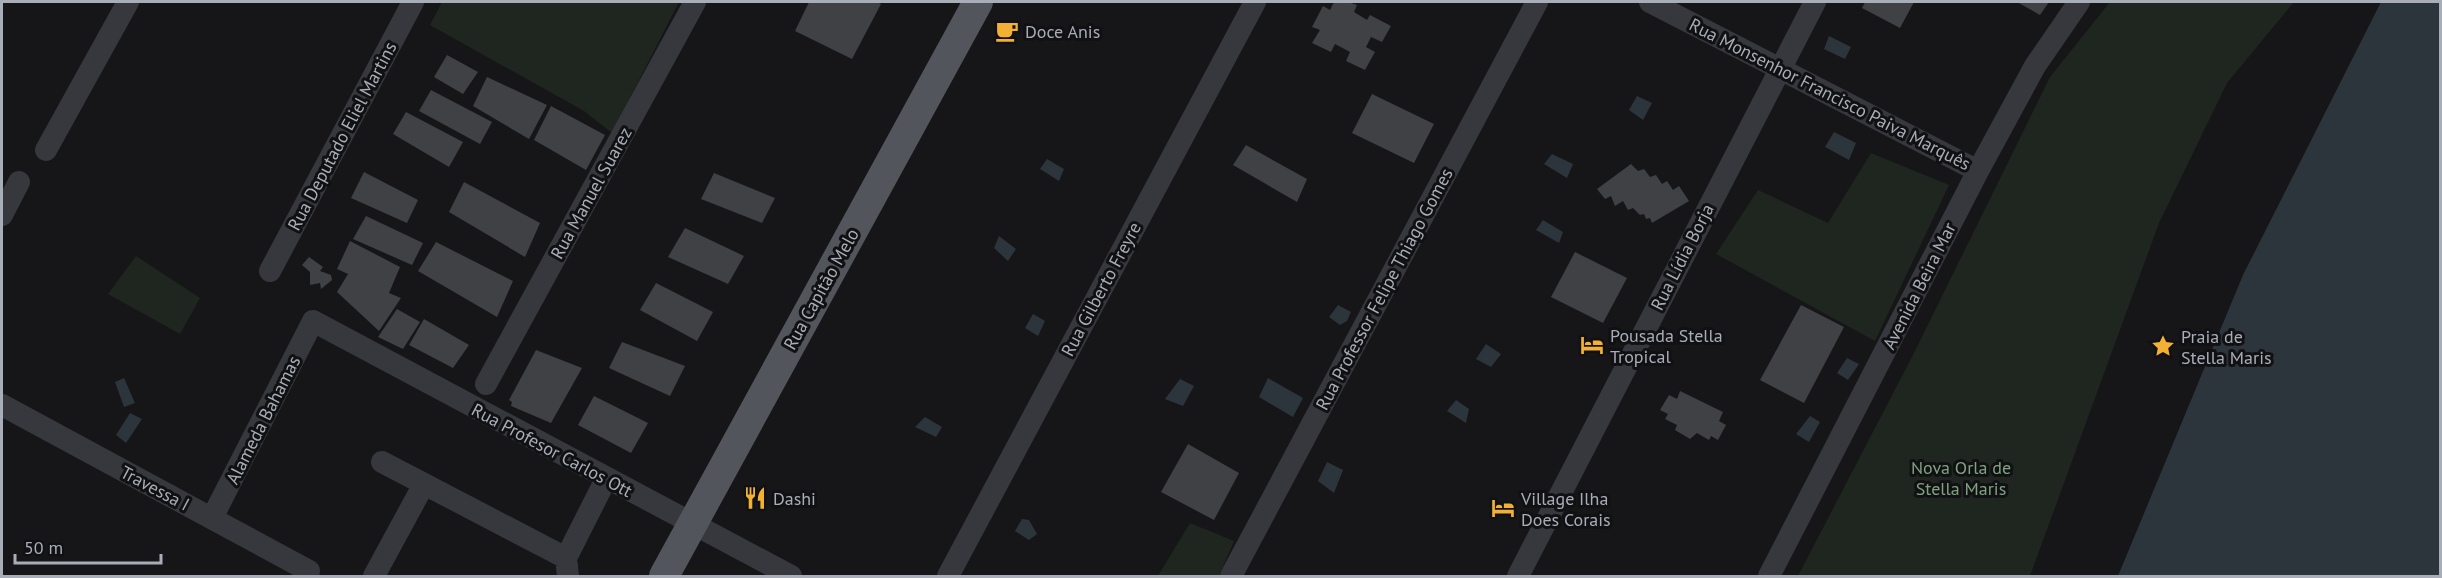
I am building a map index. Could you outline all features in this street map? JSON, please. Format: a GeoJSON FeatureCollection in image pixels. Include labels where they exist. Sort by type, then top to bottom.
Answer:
{"type":"FeatureCollection","features":[{"type":"Feature","properties":{"kind":"main road","name":"Rua Capitão Melo"},"geometry":{"type":"LineString","coordinates":[[664,576],[978,2]]}},
{"type":"Feature","properties":{"kind":"street"},"geometry":{"type":"LineString","coordinates":[[46,150],[128,2]]}},
{"type":"Feature","properties":{"kind":"street","name":"Rua Deputado Eliel Martins"},"geometry":{"type":"LineString","coordinates":[[270,271],[413,2]]}},
{"type":"Feature","properties":{"kind":"street","name":"Rua Manuel Suarez"},"geometry":{"type":"LineString","coordinates":[[486,384],[695,2]]}},
{"type":"Feature","properties":{"kind":"street","name":"Rua Gilberto Freyre"},"geometry":{"type":"LineString","coordinates":[[948,576],[1255,2]]}},
{"type":"Feature","properties":{"kind":"street","name":"Rua Professor Felipe Thiago Gomes"},"geometry":{"type":"LineString","coordinates":[[1231,576],[1537,2]]}},
{"type":"Feature","properties":{"kind":"street","name":"Rua Monsenhor Francisco Paiva Marquês"},"geometry":{"type":"LineString","coordinates":[[1650,2],[1978,171]]}},
{"type":"Feature","properties":{"kind":"street","name":"Rua Lídia Borja"},"geometry":{"type":"LineString","coordinates":[[1518,576],[1815,2]]}},
{"type":"Feature","properties":{"kind":"street","name":"Avenida Beira Mar"},"geometry":{"type":"LineString","coordinates":[[1769,576],[1978,171],[2035,66],[2079,2]]}},
{"type":"Feature","properties":{"kind":"street"},"geometry":{"type":"LineString","coordinates":[[2,215],[19,182]]}},
{"type":"Feature","properties":{"kind":"street","name":"Rua Profesor Carlos Ott"},"geometry":{"type":"LineString","coordinates":[[314,321],[788,576]]}},
{"type":"Feature","properties":{"kind":"street","name":"Alameda Bahamas"},"geometry":{"type":"LineString","coordinates":[[212,518],[314,321]]}},
{"type":"Feature","properties":{"kind":"street","name":"Travessa I"},"geometry":{"type":"LineString","coordinates":[[2,405],[309,571]]}},
{"type":"Feature","properties":{"kind":"street"},"geometry":{"type":"LineString","coordinates":[[382,462],[567,567],[606,479]]}},
{"type":"Feature","properties":{"kind":"street"},"geometry":{"type":"LineString","coordinates":[[374,576],[424,484]]}},
{"type":"Feature","properties":{"kind":"green space"},"geometry":{"type":"Polygon","coordinates":[[[442,2],[679,2],[612,133],[584,111],[430,25],[442,2]]]}},
{"type":"Feature","properties":{"kind":"green space","name":"Nova Orla de Stella Maris"},"geometry":{"type":"Polygon","coordinates":[[[2110,2],[2294,2],[2227,83],[2159,223],[2030,576],[1798,576],[1913,355],[2050,77],[2110,2]]]}},
{"type":"Feature","properties":{"kind":"green space"},"geometry":{"type":"Polygon","coordinates":[[[1871,153],[1949,185],[1875,341],[1716,254],[1758,190],[1828,223],[1871,153]]]}},
{"type":"Feature","properties":{"kind":"green space"},"geometry":{"type":"Polygon","coordinates":[[[136,256],[200,298],[180,334],[108,294],[136,256]]]}},
{"type":"Feature","properties":{"kind":"green space"},"geometry":{"type":"Polygon","coordinates":[[[1190,523],[1234,541],[1219,576],[1158,576],[1190,523]]]}},
{"type":"Feature","properties":{"kind":"shaded area"},"geometry":{"type":"Polygon","coordinates":[[[2381,2],[2440,2],[2440,576],[2118,576],[2243,275],[2381,2]]]}},
{"type":"Feature","properties":{"kind":"shaded area"},"geometry":{"type":"Polygon","coordinates":[[[1829,36],[1851,47],[1845,59],[1824,49],[1829,36]]]}},
{"type":"Feature","properties":{"kind":"shaded area"},"geometry":{"type":"Polygon","coordinates":[[[1637,96],[1652,103],[1643,120],[1629,110],[1637,96]]]}},
{"type":"Feature","properties":{"kind":"shaded area"},"geometry":{"type":"Polygon","coordinates":[[[1834,132],[1856,143],[1849,160],[1825,147],[1834,132]]]}},
{"type":"Feature","properties":{"kind":"shaded area"},"geometry":{"type":"Polygon","coordinates":[[[1552,154],[1573,164],[1567,178],[1544,164],[1552,154]]]}},
{"type":"Feature","properties":{"kind":"shaded area"},"geometry":{"type":"Polygon","coordinates":[[[1047,159],[1064,169],[1059,181],[1040,169],[1047,159]]]}},
{"type":"Feature","properties":{"kind":"shaded area"},"geometry":{"type":"Polygon","coordinates":[[[1543,220],[1563,232],[1559,243],[1536,230],[1543,220]]]}},
{"type":"Feature","properties":{"kind":"shaded area"},"geometry":{"type":"Polygon","coordinates":[[[999,236],[1016,249],[1008,261],[994,248],[999,236]]]}},
{"type":"Feature","properties":{"kind":"shaded area"},"geometry":{"type":"Polygon","coordinates":[[[1338,305],[1351,312],[1347,321],[1340,325],[1329,317],[1338,305]]]}},
{"type":"Feature","properties":{"kind":"shaded area"},"geometry":{"type":"Polygon","coordinates":[[[1033,314],[1045,321],[1038,336],[1025,328],[1033,314]]]}},
{"type":"Feature","properties":{"kind":"shaded area"},"geometry":{"type":"Polygon","coordinates":[[[1486,344],[1501,354],[1491,367],[1476,359],[1486,344]]]}},
{"type":"Feature","properties":{"kind":"shaded area"},"geometry":{"type":"Polygon","coordinates":[[[1847,358],[1859,364],[1848,380],[1837,373],[1847,358]]]}},
{"type":"Feature","properties":{"kind":"shaded area"},"geometry":{"type":"Polygon","coordinates":[[[124,378],[135,403],[124,407],[115,382],[124,378]]]}},
{"type":"Feature","properties":{"kind":"shaded area"},"geometry":{"type":"Polygon","coordinates":[[[1268,378],[1303,398],[1293,417],[1259,397],[1268,378]]]}},
{"type":"Feature","properties":{"kind":"shaded area"},"geometry":{"type":"Polygon","coordinates":[[[1180,379],[1194,386],[1183,406],[1165,399],[1180,379]]]}},
{"type":"Feature","properties":{"kind":"shaded area"},"geometry":{"type":"Polygon","coordinates":[[[1456,400],[1469,409],[1466,423],[1447,411],[1456,400]]]}},
{"type":"Feature","properties":{"kind":"shaded area"},"geometry":{"type":"Polygon","coordinates":[[[130,413],[142,419],[126,443],[116,435],[130,413]]]}},
{"type":"Feature","properties":{"kind":"shaded area"},"geometry":{"type":"Polygon","coordinates":[[[1810,416],[1820,422],[1809,442],[1796,434],[1810,416]]]}},
{"type":"Feature","properties":{"kind":"shaded area"},"geometry":{"type":"Polygon","coordinates":[[[925,417],[942,427],[936,437],[915,427],[925,417]]]}},
{"type":"Feature","properties":{"kind":"shaded area"},"geometry":{"type":"Polygon","coordinates":[[[1327,462],[1343,470],[1334,493],[1318,481],[1327,462]]]}},
{"type":"Feature","properties":{"kind":"shaded area"},"geometry":{"type":"Polygon","coordinates":[[[1022,519],[1029,520],[1037,534],[1029,540],[1015,531],[1022,519]]]}},
{"type":"Feature","properties":{"kind":"building"},"geometry":{"type":"Polygon","coordinates":[[[809,2],[877,2],[881,4],[852,59],[795,31],[809,2]]]}},
{"type":"Feature","properties":{"kind":"building"},"geometry":{"type":"Polygon","coordinates":[[[1334,2],[1348,2],[1357,5],[1354,12],[1367,20],[1370,15],[1391,26],[1382,42],[1371,37],[1366,47],[1375,52],[1365,70],[1346,61],[1350,52],[1335,44],[1331,52],[1312,43],[1320,30],[1312,27],[1323,6],[1330,10],[1334,2]]]}},
{"type":"Feature","properties":{"kind":"building"},"geometry":{"type":"Polygon","coordinates":[[[1865,2],[1914,2],[1900,28],[1862,8],[1865,2]]]}},
{"type":"Feature","properties":{"kind":"building"},"geometry":{"type":"Polygon","coordinates":[[[2017,2],[2049,2],[2040,15],[2017,2]]]}},
{"type":"Feature","properties":{"kind":"building"},"geometry":{"type":"Polygon","coordinates":[[[447,55],[478,72],[463,94],[434,77],[447,55]]]}},
{"type":"Feature","properties":{"kind":"building"},"geometry":{"type":"Polygon","coordinates":[[[487,77],[547,105],[529,139],[473,106],[487,77]]]}},
{"type":"Feature","properties":{"kind":"building"},"geometry":{"type":"Polygon","coordinates":[[[431,90],[492,122],[480,144],[419,111],[431,90]]]}},
{"type":"Feature","properties":{"kind":"building"},"geometry":{"type":"Polygon","coordinates":[[[1372,94],[1434,124],[1414,163],[1352,133],[1372,94]]]}},
{"type":"Feature","properties":{"kind":"building"},"geometry":{"type":"Polygon","coordinates":[[[551,106],[605,135],[586,170],[534,140],[551,106]]]}},
{"type":"Feature","properties":{"kind":"building"},"geometry":{"type":"Polygon","coordinates":[[[406,112],[463,142],[449,167],[393,134],[406,112]]]}},
{"type":"Feature","properties":{"kind":"building"},"geometry":{"type":"Polygon","coordinates":[[[1246,145],[1307,179],[1297,202],[1233,165],[1246,145]]]}},
{"type":"Feature","properties":{"kind":"building"},"geometry":{"type":"Polygon","coordinates":[[[1631,164],[1638,171],[1644,169],[1650,177],[1656,175],[1662,184],[1667,181],[1673,190],[1679,186],[1689,201],[1652,223],[1650,218],[1646,219],[1644,214],[1640,215],[1633,208],[1628,210],[1623,201],[1615,206],[1611,196],[1605,199],[1597,189],[1631,164]]]}},
{"type":"Feature","properties":{"kind":"building"},"geometry":{"type":"Polygon","coordinates":[[[364,172],[418,200],[407,223],[351,198],[364,172]]]}},
{"type":"Feature","properties":{"kind":"building"},"geometry":{"type":"Polygon","coordinates":[[[714,173],[775,198],[762,223],[701,199],[714,173]]]}},
{"type":"Feature","properties":{"kind":"building"},"geometry":{"type":"Polygon","coordinates":[[[464,182],[540,223],[525,257],[449,212],[464,182]]]}},
{"type":"Feature","properties":{"kind":"building"},"geometry":{"type":"Polygon","coordinates":[[[366,216],[423,243],[412,265],[353,239],[366,216]]]}},
{"type":"Feature","properties":{"kind":"building"},"geometry":{"type":"Polygon","coordinates":[[[685,228],[744,256],[728,284],[668,257],[685,228]]]}},
{"type":"Feature","properties":{"kind":"building"},"geometry":{"type":"Polygon","coordinates":[[[350,241],[400,267],[389,293],[401,298],[379,331],[337,292],[348,274],[337,269],[350,241]]]}},
{"type":"Feature","properties":{"kind":"building"},"geometry":{"type":"Polygon","coordinates":[[[436,242],[513,281],[497,317],[418,271],[436,242]]]}},
{"type":"Feature","properties":{"kind":"building"},"geometry":{"type":"Polygon","coordinates":[[[1575,252],[1627,278],[1603,323],[1551,297],[1575,252]]]}},
{"type":"Feature","properties":{"kind":"building"},"geometry":{"type":"Polygon","coordinates":[[[309,257],[323,267],[320,271],[331,275],[332,280],[321,289],[320,283],[310,285],[310,272],[302,265],[309,257]]]}},
{"type":"Feature","properties":{"kind":"building"},"geometry":{"type":"Polygon","coordinates":[[[656,283],[713,312],[697,341],[640,310],[656,283]]]}},
{"type":"Feature","properties":{"kind":"building"},"geometry":{"type":"Polygon","coordinates":[[[1801,305],[1844,327],[1804,403],[1760,380],[1801,305]]]}},
{"type":"Feature","properties":{"kind":"building"},"geometry":{"type":"Polygon","coordinates":[[[397,309],[420,322],[403,349],[378,337],[397,309]]]}},
{"type":"Feature","properties":{"kind":"building"},"geometry":{"type":"Polygon","coordinates":[[[424,319],[469,345],[453,368],[409,345],[424,319]]]}},
{"type":"Feature","properties":{"kind":"building"},"geometry":{"type":"Polygon","coordinates":[[[622,342],[685,366],[670,396],[609,368],[622,342]]]}},
{"type":"Feature","properties":{"kind":"building"},"geometry":{"type":"Polygon","coordinates":[[[536,350],[582,368],[551,423],[511,406],[512,402],[509,400],[536,350]]]}},
{"type":"Feature","properties":{"kind":"building"},"geometry":{"type":"Polygon","coordinates":[[[1680,391],[1723,412],[1719,421],[1726,425],[1718,440],[1711,436],[1709,440],[1697,433],[1690,439],[1675,430],[1677,425],[1665,419],[1668,414],[1660,410],[1669,395],[1677,399],[1680,391]]]}},
{"type":"Feature","properties":{"kind":"building"},"geometry":{"type":"Polygon","coordinates":[[[594,396],[648,423],[631,453],[578,425],[594,396]]]}},
{"type":"Feature","properties":{"kind":"building"},"geometry":{"type":"Polygon","coordinates":[[[1188,444],[1239,473],[1214,520],[1161,492],[1188,444]]]}},
{"type":"Feature","properties":{"kind":"place","name":"Doce Anis"},"geometry":{"type":"Point","coordinates":[1007,31]}},
{"type":"Feature","properties":{"kind":"place","name":"Pousada Stella Tropical"},"geometry":{"type":"Point","coordinates":[1592,345]}},
{"type":"Feature","properties":{"kind":"place","name":"Praia de Stella Maris"},"geometry":{"type":"Point","coordinates":[2163,346]}},
{"type":"Feature","properties":{"kind":"place","name":"Dashi"},"geometry":{"type":"Point","coordinates":[755,498]}},
{"type":"Feature","properties":{"kind":"place","name":"Village Ilha Does Corais"},"geometry":{"type":"Point","coordinates":[1503,508]}}]}
